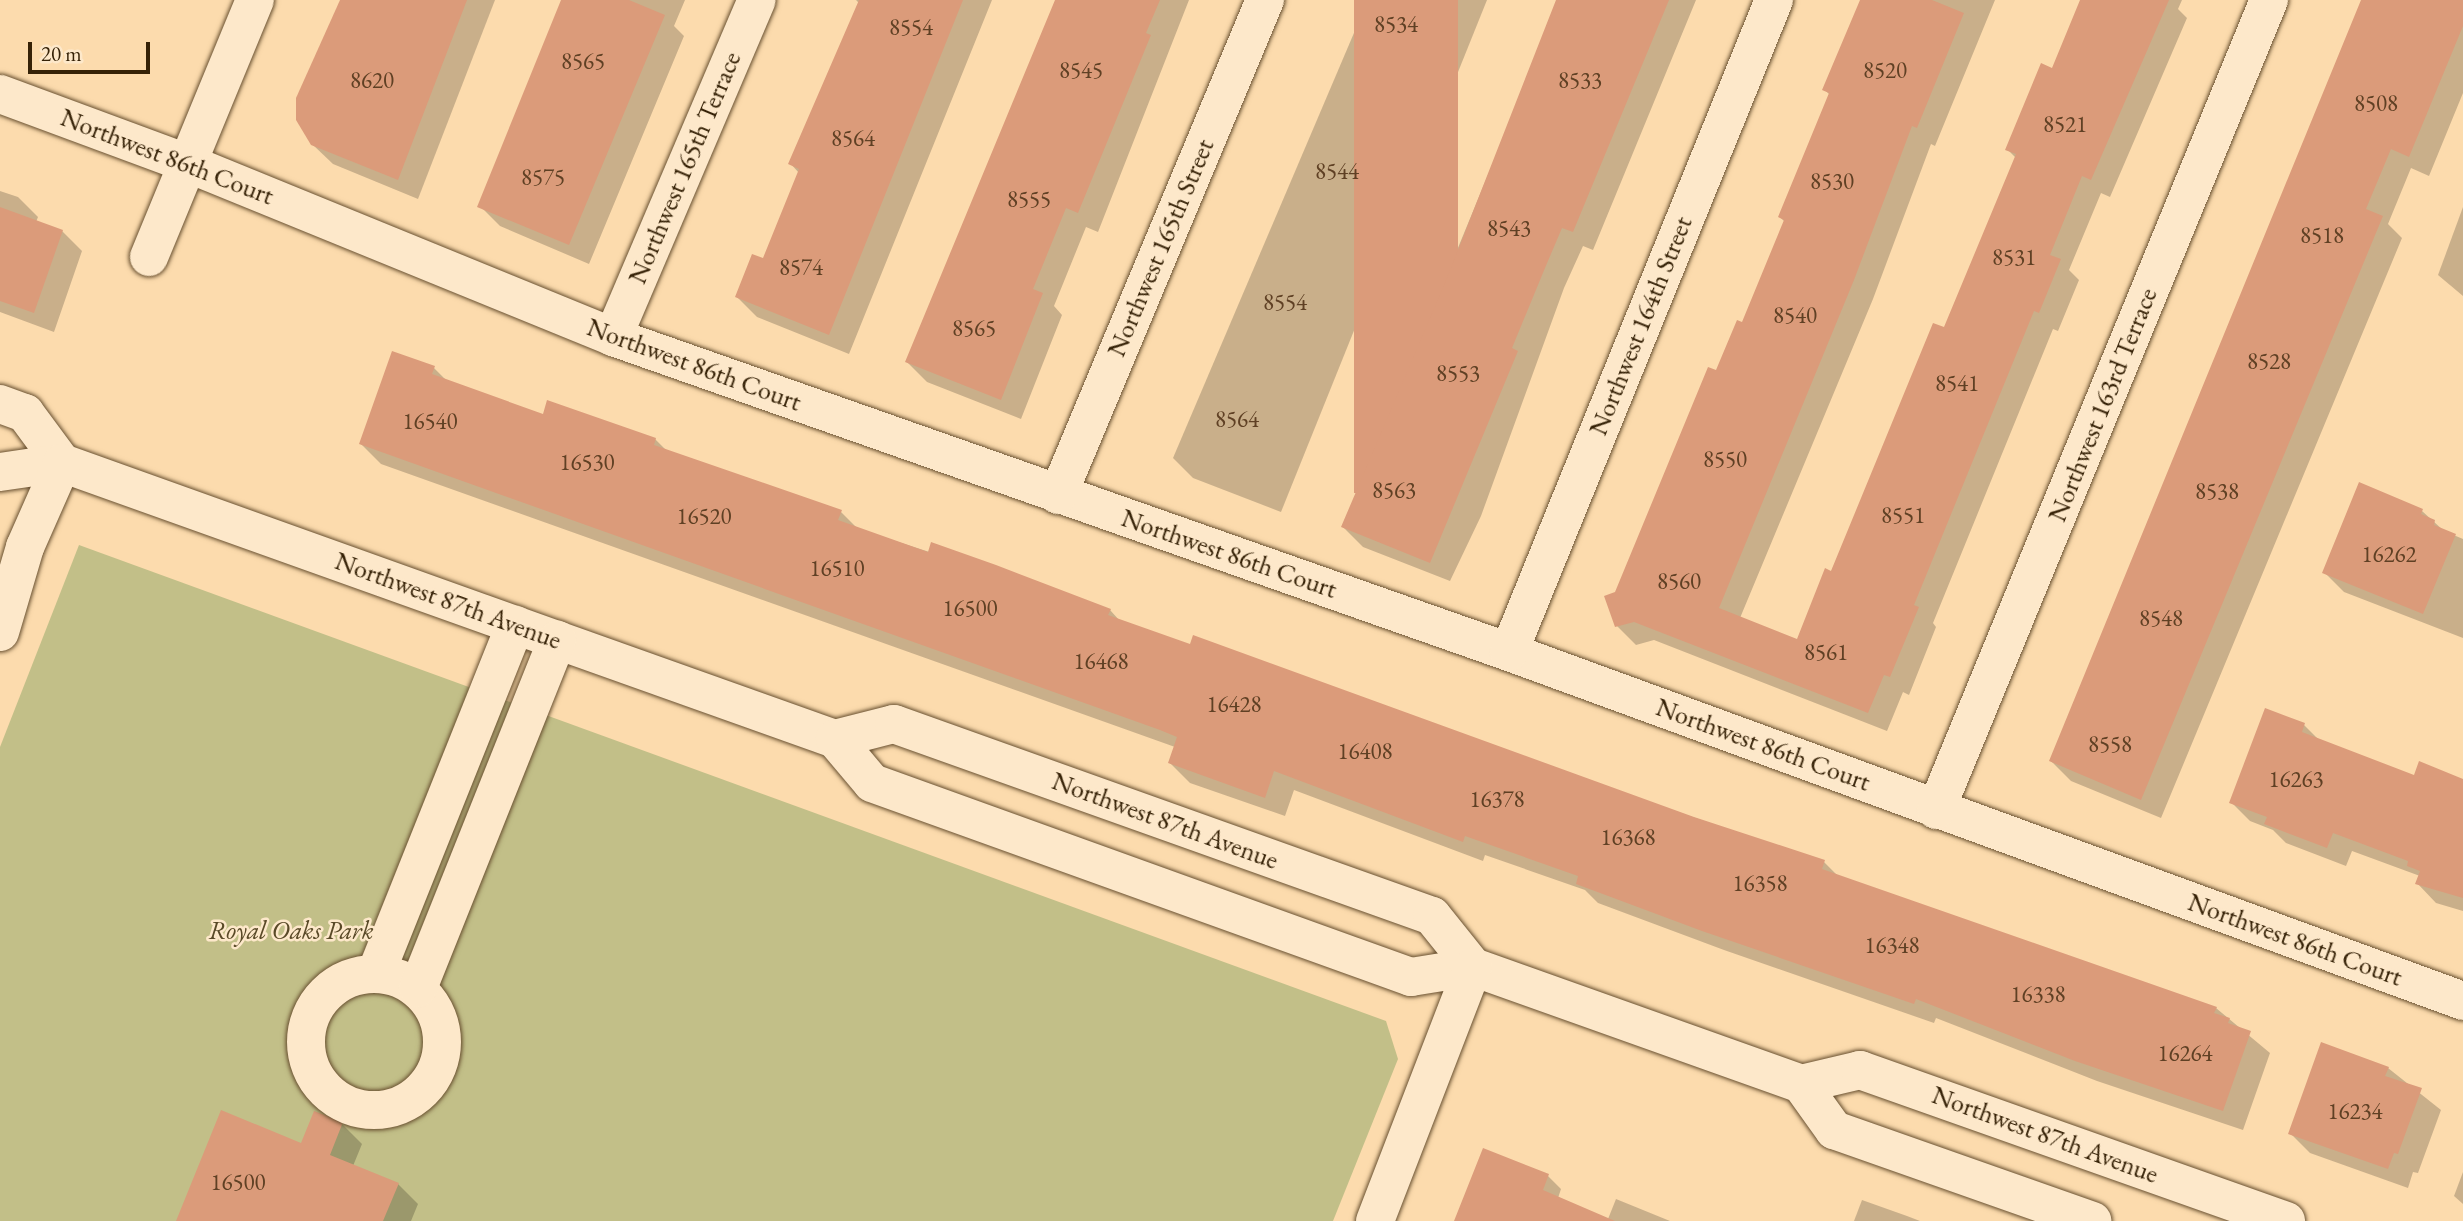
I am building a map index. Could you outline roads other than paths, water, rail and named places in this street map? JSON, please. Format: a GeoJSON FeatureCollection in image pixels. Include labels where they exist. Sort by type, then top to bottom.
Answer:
{"type":"FeatureCollection","features":[{"type":"Feature","properties":{"kind":"street"},"geometry":{"type":"LineString","coordinates":[[149,257],[255,0]]}},
{"type":"Feature","properties":{"kind":"street","name":"Northwest 165th Terrace"},"geometry":{"type":"LineString","coordinates":[[613,337],[757,0]]}},
{"type":"Feature","properties":{"kind":"street","name":"Northwest 165th Street"},"geometry":{"type":"LineString","coordinates":[[1058,495],[1265,0]]}},
{"type":"Feature","properties":{"kind":"street","name":"Northwest 164th Street"},"geometry":{"type":"LineString","coordinates":[[1509,652],[1774,0]]}},
{"type":"Feature","properties":{"kind":"street","name":"Northwest 163rd Terrace"},"geometry":{"type":"LineString","coordinates":[[1936,810],[2269,0]]}},
{"type":"Feature","properties":{"kind":"street","name":"Northwest 86th Court"},"geometry":{"type":"LineString","coordinates":[[0,94],[187,163],[613,337],[1509,652],[2463,1001]]}},
{"type":"Feature","properties":{"kind":"street"},"geometry":{"type":"LineString","coordinates":[[0,404],[25,413],[62,463],[25,547],[0,632]]}},
{"type":"Feature","properties":{"kind":"street","name":"Northwest 87th Avenue"},"geometry":{"type":"LineString","coordinates":[[0,472],[62,463],[835,739],[894,724],[1432,916],[1473,968]]}},
{"type":"Feature","properties":{"kind":"street"},"geometry":{"type":"LineString","coordinates":[[376,972],[515,625]]}},
{"type":"Feature","properties":{"kind":"street"},"geometry":{"type":"LineString","coordinates":[[418,988],[557,640]]}},
{"type":"Feature","properties":{"kind":"street"},"geometry":{"type":"LineString","coordinates":[[835,739],[872,783],[1411,977],[1473,968],[1801,1084],[1834,1130],[2092,1221]]}},
{"type":"Feature","properties":{"kind":"street"},"geometry":{"type":"LineString","coordinates":[[456,773],[497,790]]}},
{"type":"Feature","properties":{"kind":"street"},"geometry":{"type":"LineString","coordinates":[[1375,1221],[1473,968]]}},
{"type":"Feature","properties":{"kind":"street"},"geometry":{"type":"LineString","coordinates":[[376,972],[418,988],[439,1020],[440,1059],[433,1077],[412,1098],[385,1110],[347,1105],[317,1081],[307,1053],[308,1024],[327,991],[344,980],[376,972]]}},
{"type":"Feature","properties":{"kind":"street","name":"Northwest 87th Avenue"},"geometry":{"type":"LineString","coordinates":[[1801,1084],[1860,1070],[2287,1221]]}},
{"type":"Feature","properties":{"kind":"park label","name":"Royal Oaks Park"},"geometry":{"type":"Point","coordinates":[291,931]}}]}
